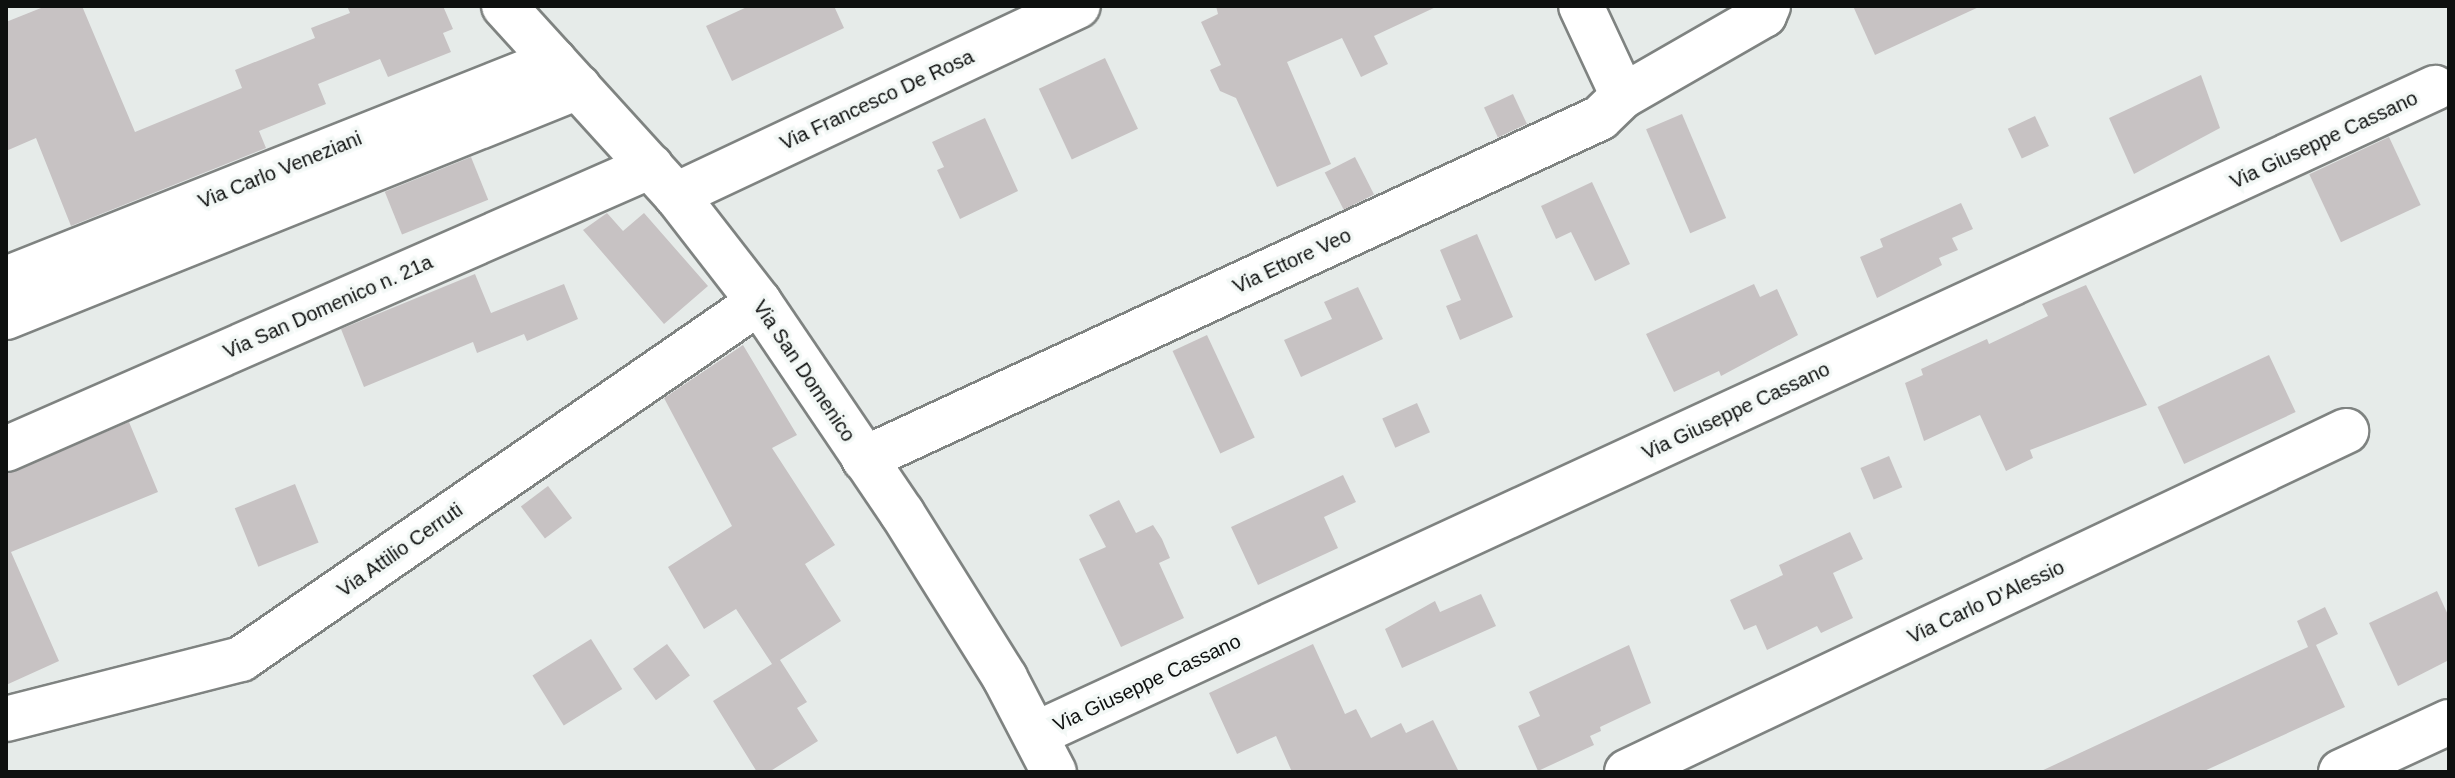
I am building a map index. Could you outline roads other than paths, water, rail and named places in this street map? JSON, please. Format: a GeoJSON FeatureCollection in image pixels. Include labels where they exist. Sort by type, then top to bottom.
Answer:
{"type":"FeatureCollection","features":[{"type":"Feature","properties":{"kind":"street","name":"Via San Domenico"},"geometry":{"type":"LineString","coordinates":[[504,6],[664,180],[759,302],[864,459],[1045,753]]}},
{"type":"Feature","properties":{"kind":"street","name":"Via Francesco De Rosa"},"geometry":{"type":"LineString","coordinates":[[664,180],[1078,6]]}},
{"type":"Feature","properties":{"kind":"street"},"geometry":{"type":"LineString","coordinates":[[1581,6],[1623,96]]}},
{"type":"Feature","properties":{"kind":"street","name":"Via Ettore Veo"},"geometry":{"type":"LineString","coordinates":[[864,459],[1600,118],[1623,96],[1764,15],[1768,6]]}},
{"type":"Feature","properties":{"kind":"street","name":"Via Carlo Veneziani"},"geometry":{"type":"LineString","coordinates":[[6,279],[566,74]]}},
{"type":"Feature","properties":{"kind":"street"},"geometry":{"type":"LineString","coordinates":[[6,317],[566,74]]}},
{"type":"Feature","properties":{"kind":"street","name":"Via Giuseppe Cassano"},"geometry":{"type":"LineString","coordinates":[[1045,753],[2435,88]]}},
{"type":"Feature","properties":{"kind":"street","name":"Via San Domenico n. 21a"},"geometry":{"type":"LineString","coordinates":[[6,449],[664,180]]}},
{"type":"Feature","properties":{"kind":"street","name":"Via Attilio Cerruti"},"geometry":{"type":"LineString","coordinates":[[6,719],[241,659],[759,302]]}},
{"type":"Feature","properties":{"kind":"street","name":"Via Carlo D'Alessio"},"geometry":{"type":"LineString","coordinates":[[1627,772],[2346,431]]}},
{"type":"Feature","properties":{"kind":"street"},"geometry":{"type":"LineString","coordinates":[[2341,772],[2449,722]]}}]}
